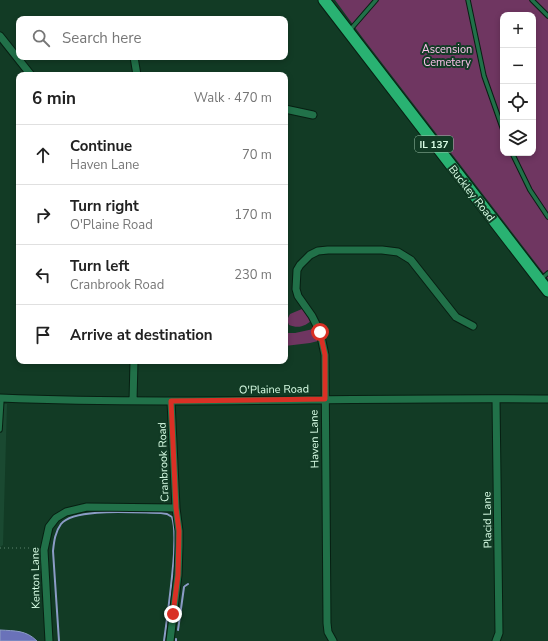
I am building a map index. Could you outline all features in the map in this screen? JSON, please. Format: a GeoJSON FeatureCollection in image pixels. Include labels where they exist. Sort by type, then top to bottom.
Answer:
{"type":"FeatureCollection","features":[{"type":"Feature","properties":{"kind":"main road","name":"Buckley Road"},"geometry":{"type":"LineString","coordinates":[[324,0],[348,33],[544,277],[548,291]]}},
{"type":"Feature","properties":{"kind":"street"},"geometry":{"type":"LineString","coordinates":[[0,36],[16,56]]}},
{"type":"Feature","properties":{"kind":"street"},"geometry":{"type":"LineString","coordinates":[[19,60],[29,72]]}},
{"type":"Feature","properties":{"kind":"street"},"geometry":{"type":"LineString","coordinates":[[134,60],[136,72]]}},
{"type":"Feature","properties":{"kind":"street"},"geometry":{"type":"LineString","coordinates":[[288,110],[314,115]]}},
{"type":"Feature","properties":{"kind":"street","name":"Haven Lane"},"geometry":{"type":"LineString","coordinates":[[330,640],[327,623],[325,355],[320,332],[312,316],[298,296],[296,289],[297,270],[310,255],[318,251],[382,250],[398,252],[410,260],[456,317],[473,326]]}},
{"type":"Feature","properties":{"kind":"street"},"geometry":{"type":"LineString","coordinates":[[133,401],[134,364]]}},
{"type":"Feature","properties":{"kind":"street","name":"O'Plaine Road"},"geometry":{"type":"LineString","coordinates":[[1,398],[133,401],[496,398],[548,399]]}},
{"type":"Feature","properties":{"kind":"street","name":"Placid Lane"},"geometry":{"type":"LineString","coordinates":[[496,398],[499,633],[496,641]]}},
{"type":"Feature","properties":{"kind":"street","name":"Cranbrook Road"},"geometry":{"type":"LineString","coordinates":[[170,641],[178,567],[179,531],[176,508],[171,401]]}},
{"type":"Feature","properties":{"kind":"street","name":"Kenton Lane"},"geometry":{"type":"LineString","coordinates":[[49,641],[44,548],[49,527],[56,518],[66,512],[87,507],[176,508]]}},
{"type":"Feature","properties":{"kind":"lane"},"geometry":{"type":"LineString","coordinates":[[348,33],[376,0]]}},
{"type":"Feature","properties":{"kind":"lane"},"geometry":{"type":"LineString","coordinates":[[468,0],[484,76],[500,121]]}},
{"type":"Feature","properties":{"kind":"lane"},"geometry":{"type":"LineString","coordinates":[[532,0],[548,16]]}},
{"type":"Feature","properties":{"kind":"lane"},"geometry":{"type":"LineString","coordinates":[[513,156],[530,190],[548,217]]}},
{"type":"Feature","properties":{"kind":"lane"},"geometry":{"type":"LineString","coordinates":[[0,430],[1,398]]}},
{"type":"Feature","properties":{"kind":"path"},"geometry":{"type":"LineString","coordinates":[[0,548],[44,548]]}},
{"type":"Feature","properties":{"kind":"shaded area"},"geometry":{"type":"Polygon","coordinates":[[[0,404],[7,404],[3,545],[0,547],[0,404]]]}},
{"type":"Feature","properties":{"kind":"green space","name":"Ascension Cemetery"},"geometry":{"type":"Polygon","coordinates":[[[335,0],[548,0],[548,279],[362,37],[335,0]]]}},
{"type":"Feature","properties":{"kind":"green space"},"geometry":{"type":"Polygon","coordinates":[[[306,308],[313,319],[302,326],[296,327],[289,325],[288,318],[290,314],[306,308]]]}},
{"type":"Feature","properties":{"kind":"green space"},"geometry":{"type":"Polygon","coordinates":[[[318,328],[322,340],[288,346],[288,333],[318,328]]]}},
{"type":"Feature","properties":{"kind":"water"},"geometry":{"type":"Polygon","coordinates":[[[0,630],[24,633],[33,637],[37,641],[0,641],[0,630]]]}},
{"type":"Feature","properties":{"kind":"waterway"},"geometry":{"type":"LineString","coordinates":[[59,641],[53,551],[57,530],[61,524],[68,519],[79,515],[108,512],[161,513],[172,517],[174,531],[174,554],[164,641]]}},
{"type":"Feature","properties":{"kind":"waterway"},"geometry":{"type":"LineString","coordinates":[[178,630],[184,587]]}},
{"type":"Feature","properties":{"kind":"route"},"geometry":{"type":"LineString","coordinates":[[173,614],[178,575],[179,531],[176,508],[171,401],[325,399],[325,355],[320,332]]}}]}
